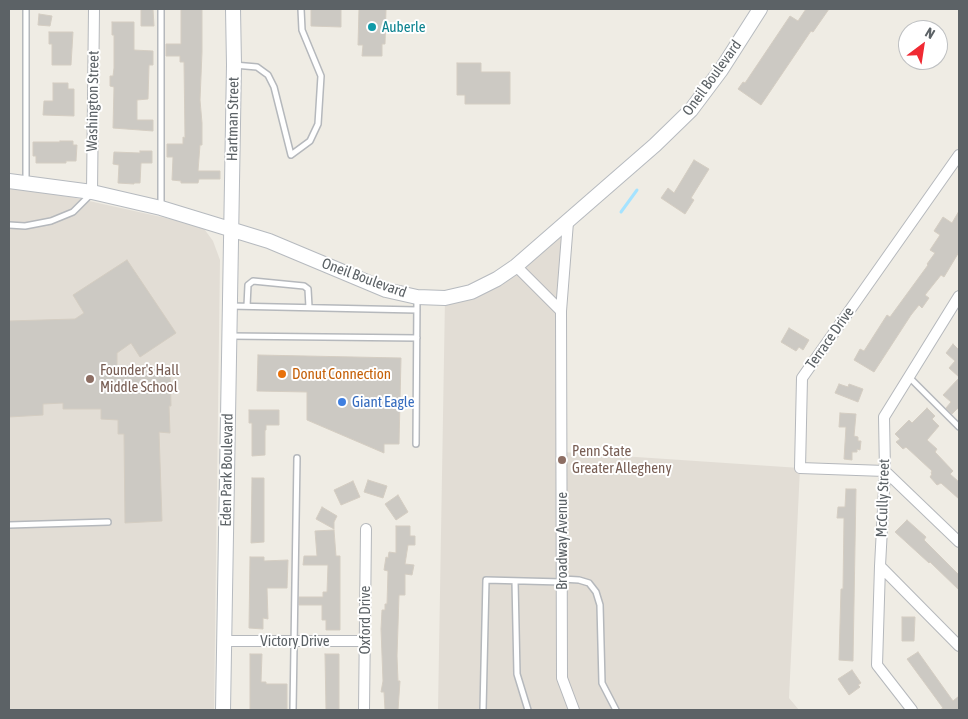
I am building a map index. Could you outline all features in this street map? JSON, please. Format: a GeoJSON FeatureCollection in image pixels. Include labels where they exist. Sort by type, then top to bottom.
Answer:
{"type":"FeatureCollection","features":[{"type":"Feature","properties":{"kind":"street","name":"Washington Street"},"geometry":{"type":"LineString","coordinates":[[92,192],[94,9]]}},
{"type":"Feature","properties":{"kind":"street","name":"Hartman Street"},"geometry":{"type":"LineString","coordinates":[[231,230],[234,65],[232,9]]}},
{"type":"Feature","properties":{"kind":"street","name":"Oneil Boulevard"},"geometry":{"type":"LineString","coordinates":[[9,181],[92,192],[161,208],[269,241],[417,303],[445,298],[471,292],[497,279],[516,266],[655,145],[691,110],[721,70],[760,9]]}},
{"type":"Feature","properties":{"kind":"street","name":"Terrace Drive"},"geometry":{"type":"LineString","coordinates":[[885,471],[800,468],[802,378],[959,155]]}},
{"type":"Feature","properties":{"kind":"street","name":"Broadway Avenue"},"geometry":{"type":"LineString","coordinates":[[568,222],[561,311],[562,678],[574,710]]}},
{"type":"Feature","properties":{"kind":"street","name":"Eden Park Boulevard"},"geometry":{"type":"LineString","coordinates":[[223,710],[231,230]]}},
{"type":"Feature","properties":{"kind":"street"},"geometry":{"type":"LineString","coordinates":[[516,266],[561,311]]}},
{"type":"Feature","properties":{"kind":"street","name":"McCully Street"},"geometry":{"type":"LineString","coordinates":[[912,710],[877,666],[885,471],[884,417],[908,376],[958,300]]}},
{"type":"Feature","properties":{"kind":"street"},"geometry":{"type":"LineString","coordinates":[[885,471],[959,542]]}},
{"type":"Feature","properties":{"kind":"street","name":"Oxford Drive"},"geometry":{"type":"LineString","coordinates":[[364,710],[366,529]]}},
{"type":"Feature","properties":{"kind":"street"},"geometry":{"type":"LineString","coordinates":[[880,566],[959,646]]}},
{"type":"Feature","properties":{"kind":"street","name":"Victory Drive"},"geometry":{"type":"LineString","coordinates":[[224,641],[365,641]]}},
{"type":"Feature","properties":{"kind":"lane"},"geometry":{"type":"LineString","coordinates":[[26,9],[26,182]]}},
{"type":"Feature","properties":{"kind":"lane"},"geometry":{"type":"LineString","coordinates":[[161,9],[161,208]]}},
{"type":"Feature","properties":{"kind":"lane"},"geometry":{"type":"LineString","coordinates":[[234,65],[258,68],[268,75],[274,87],[291,155],[310,141],[318,124],[322,76],[302,30],[301,9]]}},
{"type":"Feature","properties":{"kind":"lane"},"geometry":{"type":"LineString","coordinates":[[9,224],[25,226],[51,221],[73,212],[92,192]]}},
{"type":"Feature","properties":{"kind":"lane"},"geometry":{"type":"LineString","coordinates":[[247,306],[248,285],[253,281],[304,286],[308,289],[309,307]]}},
{"type":"Feature","properties":{"kind":"lane"},"geometry":{"type":"LineString","coordinates":[[230,306],[309,307],[417,303],[416,444]]}},
{"type":"Feature","properties":{"kind":"lane"},"geometry":{"type":"LineString","coordinates":[[230,336],[417,338]]}},
{"type":"Feature","properties":{"kind":"lane"},"geometry":{"type":"LineString","coordinates":[[908,376],[959,427]]}},
{"type":"Feature","properties":{"kind":"lane"},"geometry":{"type":"LineString","coordinates":[[294,710],[298,458]]}},
{"type":"Feature","properties":{"kind":"lane"},"geometry":{"type":"LineString","coordinates":[[9,525],[108,522]]}},
{"type":"Feature","properties":{"kind":"lane"},"geometry":{"type":"LineString","coordinates":[[483,710],[486,580],[580,580],[589,583],[596,592],[600,604],[602,683],[616,710]]}},
{"type":"Feature","properties":{"kind":"lane"},"geometry":{"type":"LineString","coordinates":[[515,581],[517,674],[528,710]]}},
{"type":"Feature","properties":{"kind":"shaded area"},"geometry":{"type":"Polygon","coordinates":[[[9,188],[71,197],[202,226],[213,241],[220,260],[214,710],[9,710],[9,188]]]}},
{"type":"Feature","properties":{"kind":"shaded area","name":"Penn State Greater Allegheny"},"geometry":{"type":"Polygon","coordinates":[[[568,222],[562,452],[800,468],[789,698],[799,710],[438,710],[445,298],[471,292],[568,222]]]}},
{"type":"Feature","properties":{"kind":"building"},"geometry":{"type":"Polygon","coordinates":[[[141,9],[153,9],[154,26],[141,26],[141,9]]]}},
{"type":"Feature","properties":{"kind":"building"},"geometry":{"type":"Polygon","coordinates":[[[181,9],[202,9],[200,100],[202,145],[200,145],[198,171],[220,171],[220,179],[199,179],[198,183],[181,183],[181,181],[172,180],[173,157],[167,157],[167,144],[183,144],[183,137],[185,138],[184,62],[180,62],[180,56],[166,56],[166,44],[181,44],[181,9]]]}},
{"type":"Feature","properties":{"kind":"building","name":"Auberle"},"geometry":{"type":"Polygon","coordinates":[[[311,9],[341,9],[341,27],[311,26],[311,9]]]}},
{"type":"Feature","properties":{"kind":"building","name":"Auberle"},"geometry":{"type":"Polygon","coordinates":[[[359,9],[386,9],[385,44],[382,44],[382,56],[362,56],[363,45],[358,45],[359,9]]]}},
{"type":"Feature","properties":{"kind":"building"},"geometry":{"type":"Polygon","coordinates":[[[806,9],[829,9],[813,32],[811,31],[761,105],[738,89],[743,82],[745,83],[790,16],[798,21],[806,9]]]}},
{"type":"Feature","properties":{"kind":"building"},"geometry":{"type":"Polygon","coordinates":[[[39,14],[52,16],[50,26],[38,25],[39,14]]]}},
{"type":"Feature","properties":{"kind":"building"},"geometry":{"type":"Polygon","coordinates":[[[112,22],[134,22],[134,50],[153,51],[153,65],[149,65],[148,99],[137,100],[137,120],[153,120],[153,131],[113,128],[114,87],[110,86],[110,76],[113,76],[114,68],[112,22]]]}},
{"type":"Feature","properties":{"kind":"building"},"geometry":{"type":"Polygon","coordinates":[[[49,32],[73,32],[71,65],[52,65],[52,44],[49,44],[49,32]]]}},
{"type":"Feature","properties":{"kind":"building"},"geometry":{"type":"Polygon","coordinates":[[[457,63],[481,63],[481,72],[510,72],[510,104],[465,104],[465,95],[457,95],[457,63]]]}},
{"type":"Feature","properties":{"kind":"building"},"geometry":{"type":"Polygon","coordinates":[[[53,83],[68,83],[68,89],[74,89],[74,116],[43,115],[44,101],[53,101],[53,83]]]}},
{"type":"Feature","properties":{"kind":"building"},"geometry":{"type":"Polygon","coordinates":[[[73,141],[73,145],[77,145],[76,161],[36,163],[36,156],[33,156],[33,142],[73,141]]]}},
{"type":"Feature","properties":{"kind":"building"},"geometry":{"type":"Polygon","coordinates":[[[140,151],[152,151],[152,163],[141,163],[140,183],[118,183],[119,165],[113,164],[114,152],[140,153],[140,151]]]}},
{"type":"Feature","properties":{"kind":"building"},"geometry":{"type":"Polygon","coordinates":[[[694,160],[709,169],[691,198],[694,200],[685,214],[661,198],[668,188],[674,193],[694,160]]]}},
{"type":"Feature","properties":{"kind":"building"},"geometry":{"type":"Polygon","coordinates":[[[959,211],[959,252],[944,277],[941,275],[925,295],[929,298],[922,308],[919,305],[911,315],[874,372],[854,360],[860,349],[864,351],[887,315],[890,317],[928,265],[935,253],[930,250],[940,235],[934,231],[943,217],[952,223],[959,211]]]}},
{"type":"Feature","properties":{"kind":"building","name":"Founder's Hall Middle School"},"geometry":{"type":"Polygon","coordinates":[[[127,260],[176,333],[140,357],[131,343],[117,353],[117,367],[170,366],[170,433],[159,432],[162,521],[125,523],[124,434],[118,434],[118,420],[101,419],[101,409],[63,409],[63,403],[43,404],[43,415],[9,417],[9,321],[75,319],[84,313],[73,295],[127,260]]]}},
{"type":"Feature","properties":{"kind":"building"},"geometry":{"type":"Polygon","coordinates":[[[789,328],[809,340],[803,350],[799,347],[796,351],[781,342],[789,328]]]}},
{"type":"Feature","properties":{"kind":"building"},"geometry":{"type":"Polygon","coordinates":[[[953,344],[959,350],[959,377],[949,368],[955,361],[946,353],[953,344]]]}},
{"type":"Feature","properties":{"kind":"building"},"geometry":{"type":"Polygon","coordinates":[[[258,355],[401,358],[399,444],[384,444],[384,453],[307,420],[307,392],[257,391],[258,355]]]}},
{"type":"Feature","properties":{"kind":"building"},"geometry":{"type":"Polygon","coordinates":[[[959,378],[959,409],[952,414],[946,408],[951,402],[943,395],[959,378]]]}},
{"type":"Feature","properties":{"kind":"building"},"geometry":{"type":"Polygon","coordinates":[[[839,384],[848,387],[849,384],[863,389],[858,402],[835,393],[839,384]]]}},
{"type":"Feature","properties":{"kind":"building"},"geometry":{"type":"Polygon","coordinates":[[[927,408],[935,416],[932,419],[939,426],[927,440],[937,449],[935,452],[953,471],[950,474],[959,482],[959,499],[941,483],[937,485],[930,477],[932,471],[906,447],[903,449],[896,442],[900,439],[895,434],[909,420],[912,423],[927,408]]]}},
{"type":"Feature","properties":{"kind":"building"},"geometry":{"type":"Polygon","coordinates":[[[249,410],[279,410],[279,425],[266,425],[265,455],[252,456],[252,423],[249,423],[249,410]]]}},
{"type":"Feature","properties":{"kind":"building"},"geometry":{"type":"Polygon","coordinates":[[[840,413],[856,414],[854,436],[858,437],[858,441],[861,441],[860,450],[857,449],[857,452],[852,452],[852,460],[844,459],[846,427],[839,427],[840,413]]]}},
{"type":"Feature","properties":{"kind":"building"},"geometry":{"type":"Polygon","coordinates":[[[252,478],[264,478],[264,542],[251,543],[252,478]]]}},
{"type":"Feature","properties":{"kind":"building"},"geometry":{"type":"Polygon","coordinates":[[[368,480],[387,486],[383,498],[364,492],[368,480]]]}},
{"type":"Feature","properties":{"kind":"building"},"geometry":{"type":"Polygon","coordinates":[[[353,481],[360,497],[341,505],[334,490],[353,481]]]}},
{"type":"Feature","properties":{"kind":"building"},"geometry":{"type":"Polygon","coordinates":[[[846,489],[856,489],[853,661],[839,660],[844,518],[837,518],[838,507],[845,507],[846,489]]]}},
{"type":"Feature","properties":{"kind":"building"},"geometry":{"type":"Polygon","coordinates":[[[398,495],[408,512],[396,520],[385,504],[398,495]]]}},
{"type":"Feature","properties":{"kind":"building"},"geometry":{"type":"Polygon","coordinates":[[[322,507],[337,516],[334,522],[334,529],[316,519],[322,507]]]}},
{"type":"Feature","properties":{"kind":"building"},"geometry":{"type":"Polygon","coordinates":[[[907,520],[926,537],[924,540],[959,575],[959,590],[895,532],[907,520]]]}},
{"type":"Feature","properties":{"kind":"building"},"geometry":{"type":"Polygon","coordinates":[[[396,526],[410,526],[410,536],[415,536],[415,545],[408,545],[405,564],[414,565],[412,575],[405,574],[405,595],[399,595],[397,656],[398,681],[400,681],[398,710],[385,710],[384,692],[381,692],[383,681],[381,629],[382,610],[385,610],[385,604],[387,604],[388,571],[384,570],[386,557],[388,558],[389,552],[396,553],[396,526]]]}},
{"type":"Feature","properties":{"kind":"building"},"geometry":{"type":"Polygon","coordinates":[[[334,530],[336,556],[340,556],[340,630],[326,630],[326,620],[322,620],[322,605],[299,605],[299,597],[323,597],[323,592],[327,592],[328,565],[303,565],[304,556],[317,556],[315,531],[334,530]]]}},
{"type":"Feature","properties":{"kind":"building"},"geometry":{"type":"Polygon","coordinates":[[[250,557],[264,557],[264,561],[288,560],[287,588],[267,588],[268,619],[263,618],[263,629],[249,628],[250,557]]]}},
{"type":"Feature","properties":{"kind":"building"},"geometry":{"type":"Polygon","coordinates":[[[902,617],[915,617],[914,641],[902,641],[902,617]]]}},
{"type":"Feature","properties":{"kind":"building"},"geometry":{"type":"Polygon","coordinates":[[[918,652],[953,701],[959,696],[959,710],[940,710],[943,708],[907,659],[918,652]]]}},
{"type":"Feature","properties":{"kind":"building"},"geometry":{"type":"Polygon","coordinates":[[[250,654],[262,654],[261,682],[266,682],[266,684],[287,684],[287,710],[250,710],[250,654]]]}},
{"type":"Feature","properties":{"kind":"building"},"geometry":{"type":"Polygon","coordinates":[[[325,654],[339,654],[339,710],[326,710],[325,654]]]}},
{"type":"Feature","properties":{"kind":"building"},"geometry":{"type":"Polygon","coordinates":[[[852,670],[861,683],[858,685],[860,687],[849,695],[838,679],[852,670]]]}},
{"type":"Feature","properties":{"kind":"waterway"},"geometry":{"type":"LineString","coordinates":[[621,212],[637,190]]}},
{"type":"Feature","properties":{"kind":"place","name":"Auberle"},"geometry":{"type":"Point","coordinates":[372,27]}},
{"type":"Feature","properties":{"kind":"place","name":"Donut Connection"},"geometry":{"type":"Point","coordinates":[282,374]}},
{"type":"Feature","properties":{"kind":"place","name":"Founder's Hall Middle School"},"geometry":{"type":"Point","coordinates":[90,379]}},
{"type":"Feature","properties":{"kind":"place","name":"Giant Eagle"},"geometry":{"type":"Point","coordinates":[342,402]}},
{"type":"Feature","properties":{"kind":"place","name":"Penn State Greater Allegheny"},"geometry":{"type":"Point","coordinates":[562,460]}}]}
